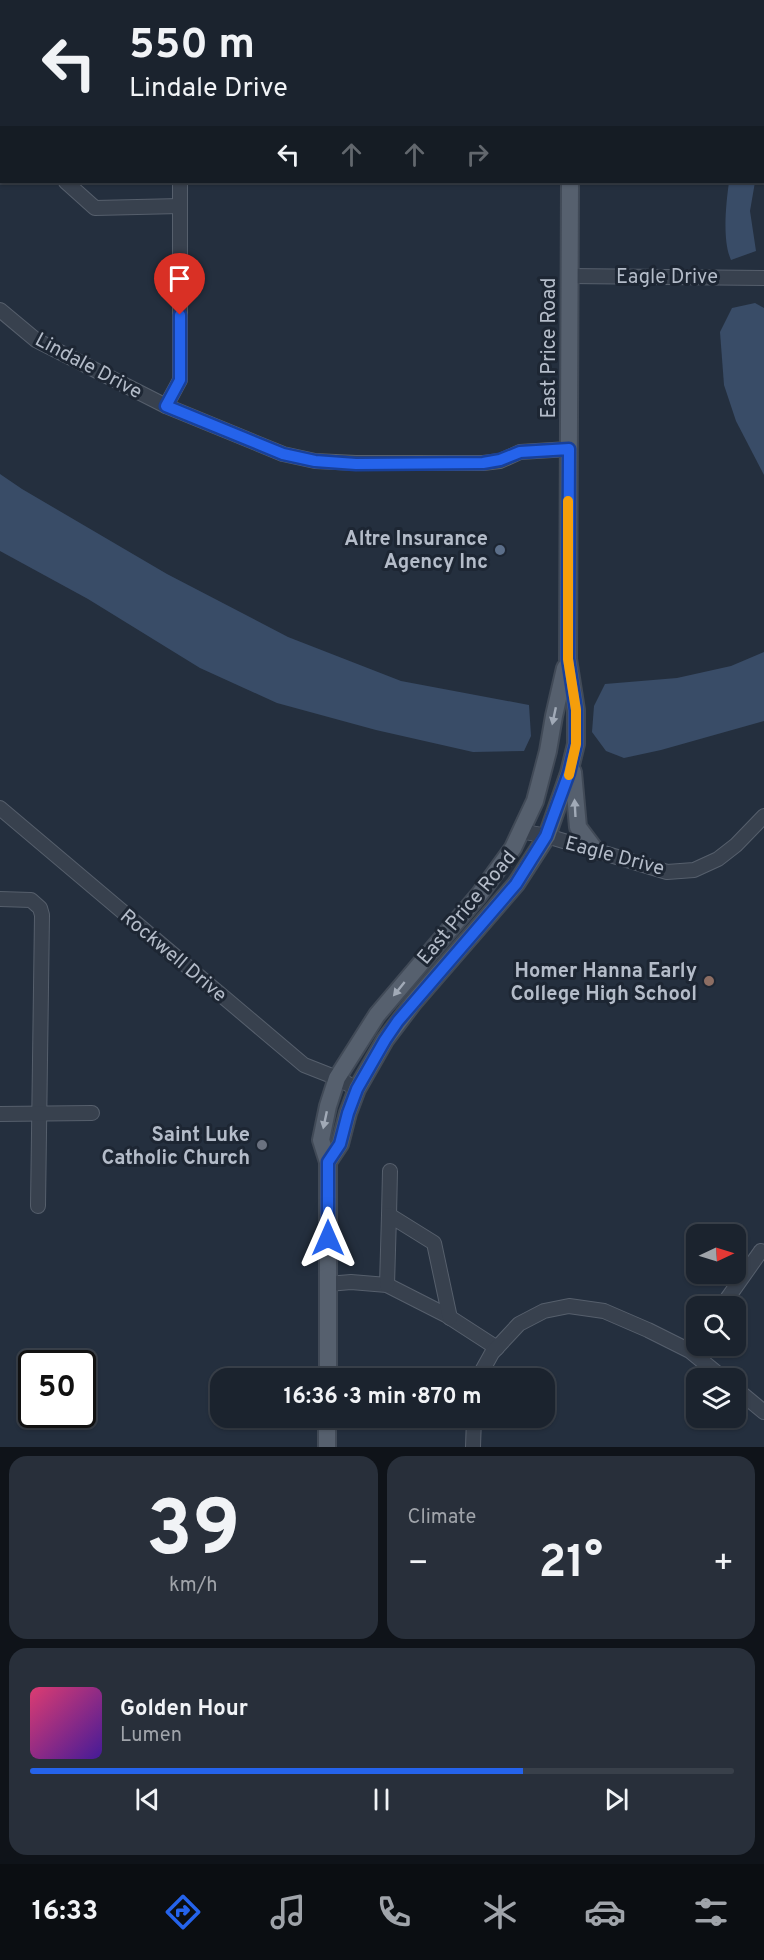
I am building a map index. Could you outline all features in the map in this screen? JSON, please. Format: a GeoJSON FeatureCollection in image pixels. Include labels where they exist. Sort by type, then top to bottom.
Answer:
{"type":"FeatureCollection","features":[{"type":"Feature","properties":{"kind":"main road","name":"East Price Road"},"geometry":{"type":"LineString","coordinates":[[328,1162],[340,1144],[357,1089],[385,1040],[398,1021],[516,884],[546,836],[573,758],[576,744],[576,710],[568,659],[570,183]]}},
{"type":"Feature","properties":{"kind":"main road","name":"East Price Road"},"geometry":{"type":"LineString","coordinates":[[328,1368],[328,1162],[321,1140],[337,1078],[377,1015],[479,895],[513,848],[535,801],[568,659]]}},
{"type":"Feature","properties":{"kind":"main road"},"geometry":{"type":"LineString","coordinates":[[573,758],[578,827],[596,851]]}},
{"type":"Feature","properties":{"kind":"main road"},"geometry":{"type":"LineString","coordinates":[[327,1428],[327,1447]]}},
{"type":"Feature","properties":{"kind":"street"},"geometry":{"type":"LineString","coordinates":[[67,183],[95,207],[180,206]]}},
{"type":"Feature","properties":{"kind":"street"},"geometry":{"type":"LineString","coordinates":[[166,406],[180,380],[180,183]]}},
{"type":"Feature","properties":{"kind":"street","name":"Eagle Drive"},"geometry":{"type":"LineString","coordinates":[[569,276],[764,278]]}},
{"type":"Feature","properties":{"kind":"street","name":"Lindale Drive"},"geometry":{"type":"LineString","coordinates":[[0,310],[36,340],[166,406],[283,454],[315,461],[356,464],[483,463],[500,460],[520,452],[569,449]]}},
{"type":"Feature","properties":{"kind":"street","name":"Rockwell Drive"},"geometry":{"type":"LineString","coordinates":[[0,808],[304,1065],[357,1089]]}},
{"type":"Feature","properties":{"kind":"street","name":"Eagle Drive"},"geometry":{"type":"LineString","coordinates":[[520,831],[546,836],[667,872],[694,870],[718,859],[736,845],[764,816]]}},
{"type":"Feature","properties":{"kind":"street"},"geometry":{"type":"LineString","coordinates":[[0,899],[31,900],[40,908],[38,1206]]}},
{"type":"Feature","properties":{"kind":"street"},"geometry":{"type":"LineString","coordinates":[[0,1114],[92,1113]]}},
{"type":"Feature","properties":{"kind":"street"},"geometry":{"type":"LineString","coordinates":[[387,1285],[390,1171]]}},
{"type":"Feature","properties":{"kind":"street"},"geometry":{"type":"LineString","coordinates":[[389,1215],[434,1243],[450,1318]]}},
{"type":"Feature","properties":{"kind":"street"},"geometry":{"type":"LineString","coordinates":[[729,1296],[761,1251]]}},
{"type":"Feature","properties":{"kind":"street"},"geometry":{"type":"LineString","coordinates":[[328,1284],[351,1282],[387,1285],[450,1318],[497,1348]]}},
{"type":"Feature","properties":{"kind":"street"},"geometry":{"type":"LineString","coordinates":[[484,1368],[497,1348],[519,1324],[543,1311],[569,1306],[604,1311],[686,1344]]}},
{"type":"Feature","properties":{"kind":"street"},"geometry":{"type":"LineString","coordinates":[[702,1356],[713,1368]]}},
{"type":"Feature","properties":{"kind":"street"},"geometry":{"type":"LineString","coordinates":[[746,1397],[764,1412]]}},
{"type":"Feature","properties":{"kind":"street"},"geometry":{"type":"LineString","coordinates":[[473,1447],[474,1428]]}},
{"type":"Feature","properties":{"kind":"water"},"geometry":{"type":"Polygon","coordinates":[[[729,183],[755,183],[750,211],[756,251],[731,260],[726,242],[729,183]]]}},
{"type":"Feature","properties":{"kind":"water"},"geometry":{"type":"Polygon","coordinates":[[[755,303],[764,308],[764,475],[736,421],[724,385],[720,332],[732,308],[755,303]]]}},
{"type":"Feature","properties":{"kind":"water"},"geometry":{"type":"Polygon","coordinates":[[[0,474],[167,574],[288,637],[401,681],[529,705],[531,736],[524,751],[473,752],[376,730],[277,703],[200,668],[88,599],[0,551],[0,474]]]}},
{"type":"Feature","properties":{"kind":"water"},"geometry":{"type":"Polygon","coordinates":[[[764,652],[764,721],[624,758],[606,751],[592,732],[594,706],[605,684],[677,678],[731,666],[764,652]]]}},
{"type":"Feature","properties":{"kind":"slow traffic"},"geometry":{"type":"LineString","coordinates":[[568,501],[568,659],[576,710],[576,744],[569,775]]}},
{"type":"Feature","properties":{"kind":"place","name":"Altre Insurance Agency Inc"},"geometry":{"type":"Point","coordinates":[500,550]}},
{"type":"Feature","properties":{"kind":"place","name":"Homer Hanna Early College High School"},"geometry":{"type":"Point","coordinates":[709,981]}},
{"type":"Feature","properties":{"kind":"place","name":"Saint Luke Catholic Church"},"geometry":{"type":"Point","coordinates":[262,1145]}},
{"type":"Feature","properties":{"kind":"route"},"geometry":{"type":"LineString","coordinates":[[180,315],[180,380],[166,406],[283,454],[315,461],[356,464],[483,463],[500,460],[520,452],[569,449],[568,659],[576,710],[576,744],[569,773],[546,836],[524,873],[398,1021],[357,1089],[340,1144],[328,1162],[328,1238]]}}]}
